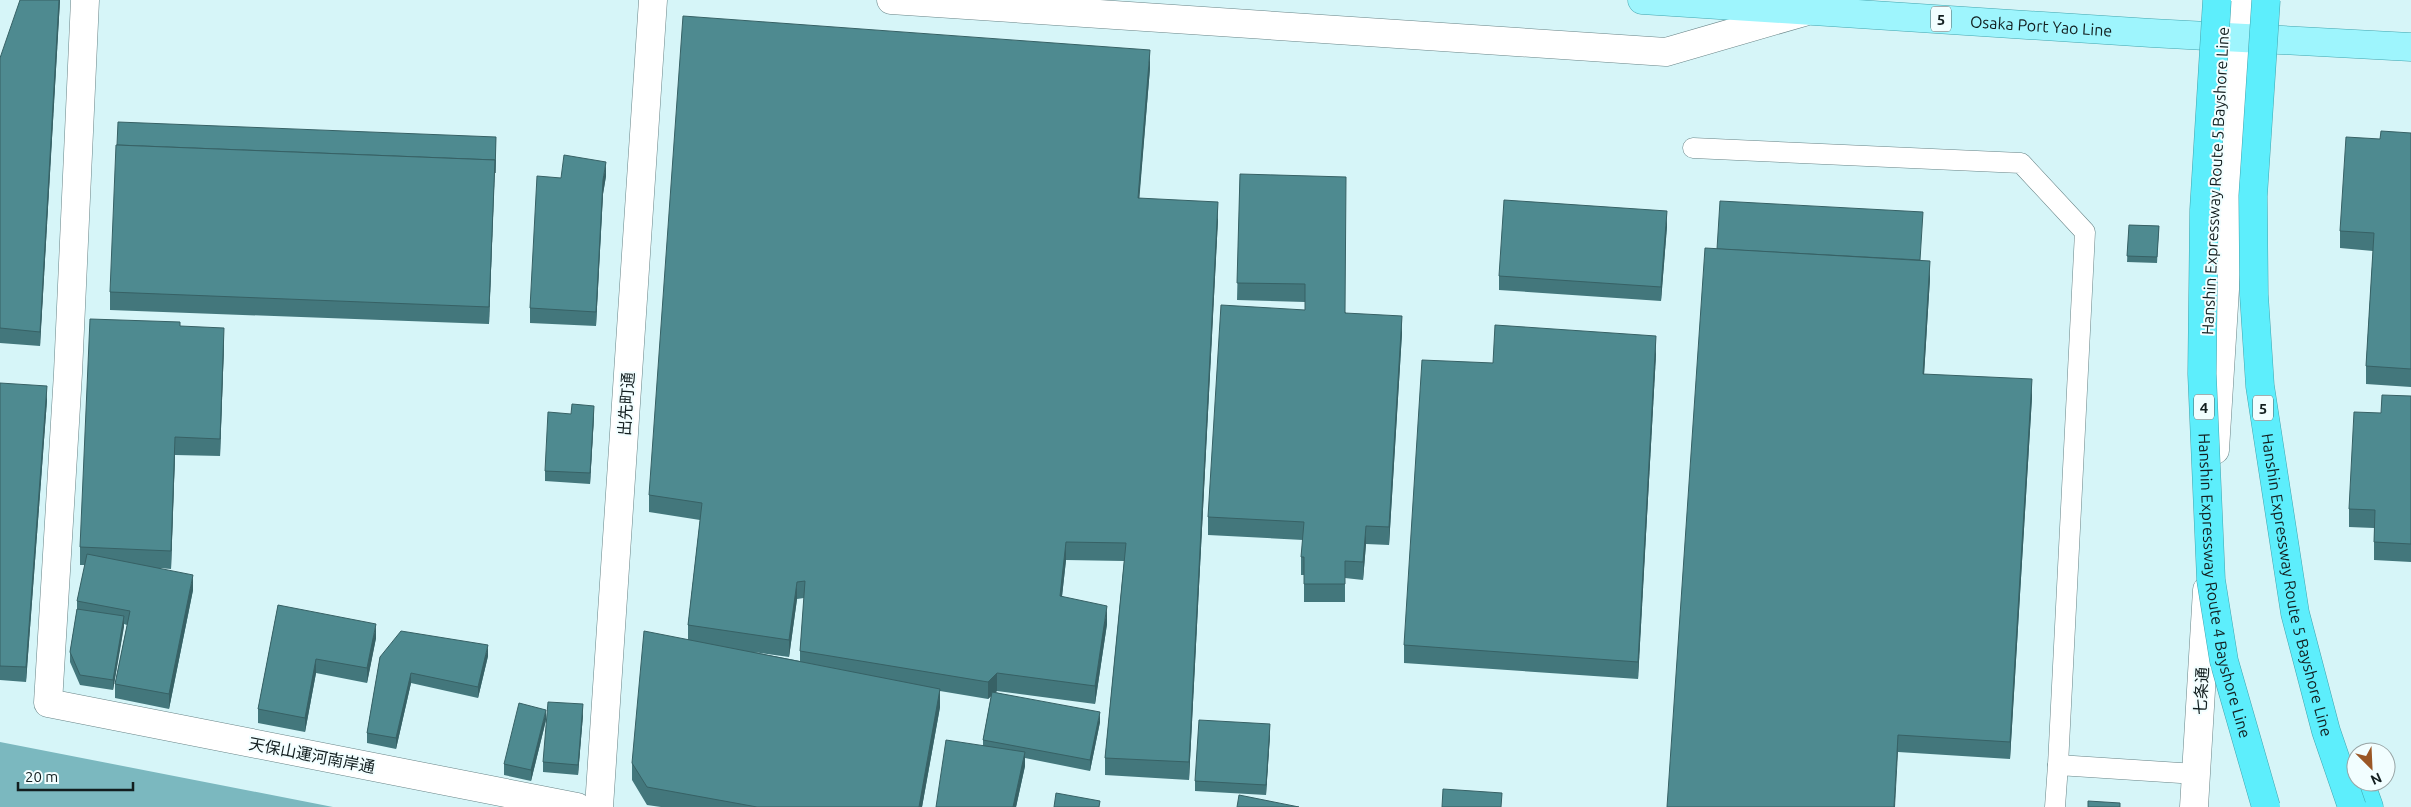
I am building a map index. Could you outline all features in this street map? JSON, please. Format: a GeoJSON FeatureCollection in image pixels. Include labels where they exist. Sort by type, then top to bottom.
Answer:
{"type":"FeatureCollection","features":[{"type":"Feature","properties":{"kind":"highway","name":"Hanshin Expressway Route 4 Bayshore Line"},"geometry":{"type":"LineString","coordinates":[[2217,0],[2204,220],[2202,374],[2211,580],[2224,661],[2266,807]]}},
{"type":"Feature","properties":{"kind":"highway","name":"Hanshin Expressway Route 5 Bayshore Line"},"geometry":{"type":"LineString","coordinates":[[2226,0],[2204,374],[2205,545],[2212,635],[2218,674],[2252,807]]}},
{"type":"Feature","properties":{"kind":"highway","name":"Hanshin Expressway Route 5 Bayshore Line"},"geometry":{"type":"LineString","coordinates":[[2266,0],[2253,196],[2254,295],[2260,386],[2296,613],[2326,731],[2352,807]]}},
{"type":"Feature","properties":{"kind":"highway"},"geometry":{"type":"LineString","coordinates":[[2281,0],[2268,193],[2269,295],[2276,379],[2292,494],[2312,611],[2347,742]]}},
{"type":"Feature","properties":{"kind":"highway"},"geometry":{"type":"LineString","coordinates":[[2364,792],[2369,807]]}},
{"type":"Feature","properties":{"kind":"main road","name":"Osaka Port Yao Line"},"geometry":{"type":"LineString","coordinates":[[1642,0],[2411,47]]}},
{"type":"Feature","properties":{"kind":"street","name":"天保山運河南岸通"},"geometry":{"type":"LineString","coordinates":[[85,0],[68,373],[48,703],[577,807]]}},
{"type":"Feature","properties":{"kind":"street","name":"出先町通"},"geometry":{"type":"LineString","coordinates":[[599,807],[654,0]]}},
{"type":"Feature","properties":{"kind":"street"},"geometry":{"type":"LineString","coordinates":[[891,0],[1666,52],[1808,11]]}},
{"type":"Feature","properties":{"kind":"street"},"geometry":{"type":"LineString","coordinates":[[1782,0],[1808,11]]}},
{"type":"Feature","properties":{"kind":"street","name":"七条通"},"geometry":{"type":"LineString","coordinates":[[2194,807],[2243,0]]}},
{"type":"Feature","properties":{"kind":"lane"},"geometry":{"type":"LineString","coordinates":[[1693,148],[2021,163],[2085,232],[2055,807]]}},
{"type":"Feature","properties":{"kind":"lane"},"geometry":{"type":"LineString","coordinates":[[2058,764],[2196,774]]}},
{"type":"Feature","properties":{"kind":"water"},"geometry":{"type":"Polygon","coordinates":[[[0,742],[333,807],[0,807],[0,742]]]}},
{"type":"Feature","properties":{"kind":"building"},"geometry":{"type":"Polygon","coordinates":[[[20,0],[59,0],[40,332],[0,328],[0,58],[20,0]]]}},
{"type":"Feature","properties":{"kind":"building"},"geometry":{"type":"Polygon","coordinates":[[[683,16],[1150,50],[1138,198],[1218,202],[1189,762],[1105,758],[1126,543],[1066,542],[1060,596],[1107,606],[1095,686],[997,673],[988,682],[800,651],[805,581],[797,582],[789,640],[688,625],[702,503],[649,495],[683,16]]]}},
{"type":"Feature","properties":{"kind":"building"},"geometry":{"type":"Polygon","coordinates":[[[118,122],[496,137],[495,173],[495,160],[117,145],[118,122]]]}},
{"type":"Feature","properties":{"kind":"building"},"geometry":{"type":"Polygon","coordinates":[[[2381,131],[2411,133],[2411,369],[2366,366],[2374,233],[2340,231],[2346,137],[2380,139],[2381,131]]]}},
{"type":"Feature","properties":{"kind":"building"},"geometry":{"type":"Polygon","coordinates":[[[116,145],[495,160],[489,307],[110,292],[116,145]]]}},
{"type":"Feature","properties":{"kind":"building"},"geometry":{"type":"Polygon","coordinates":[[[564,155],[606,162],[603,180],[596,312],[530,308],[537,176],[561,178],[564,155]]]}},
{"type":"Feature","properties":{"kind":"building"},"geometry":{"type":"Polygon","coordinates":[[[1240,174],[1346,177],[1345,313],[1402,316],[1389,527],[1366,526],[1363,562],[1345,561],[1345,584],[1304,584],[1304,557],[1301,557],[1304,522],[1208,517],[1221,305],[1305,310],[1305,284],[1237,283],[1240,174]]]}},
{"type":"Feature","properties":{"kind":"building"},"geometry":{"type":"Polygon","coordinates":[[[1504,200],[1667,211],[1661,287],[1499,276],[1504,200]]]}},
{"type":"Feature","properties":{"kind":"building"},"geometry":{"type":"Polygon","coordinates":[[[1720,201],[1923,212],[1920,260],[1717,249],[1720,201]]]}},
{"type":"Feature","properties":{"kind":"building"},"geometry":{"type":"Polygon","coordinates":[[[2129,225],[2159,226],[2157,257],[2127,256],[2129,225]]]}},
{"type":"Feature","properties":{"kind":"building"},"geometry":{"type":"Polygon","coordinates":[[[1705,248],[1930,261],[1923,374],[2032,379],[2010,742],[1898,735],[1894,807],[1667,807],[1705,248]]]}},
{"type":"Feature","properties":{"kind":"building"},"geometry":{"type":"Polygon","coordinates":[[[90,319],[180,322],[180,326],[224,328],[220,439],[175,437],[171,551],[80,547],[90,319]]]}},
{"type":"Feature","properties":{"kind":"building"},"geometry":{"type":"Polygon","coordinates":[[[1495,325],[1656,336],[1638,662],[1404,645],[1422,360],[1493,363],[1495,325]]]}},
{"type":"Feature","properties":{"kind":"building"},"geometry":{"type":"Polygon","coordinates":[[[0,383],[47,386],[26,667],[0,666],[0,383]]]}},
{"type":"Feature","properties":{"kind":"building"},"geometry":{"type":"Polygon","coordinates":[[[2382,395],[2411,396],[2411,544],[2374,542],[2375,510],[2349,509],[2354,412],[2381,413],[2382,395]]]}},
{"type":"Feature","properties":{"kind":"building"},"geometry":{"type":"Polygon","coordinates":[[[572,404],[594,406],[590,473],[545,471],[548,412],[571,414],[572,404]]]}},
{"type":"Feature","properties":{"kind":"building"},"geometry":{"type":"Polygon","coordinates":[[[87,554],[193,575],[169,694],[115,684],[130,611],[77,601],[87,554]]]}},
{"type":"Feature","properties":{"kind":"building"},"geometry":{"type":"Polygon","coordinates":[[[278,605],[376,624],[367,668],[316,659],[305,718],[258,709],[278,605]]]}},
{"type":"Feature","properties":{"kind":"building"},"geometry":{"type":"Polygon","coordinates":[[[77,609],[124,616],[113,680],[80,675],[70,652],[77,609]]]}},
{"type":"Feature","properties":{"kind":"building"},"geometry":{"type":"Polygon","coordinates":[[[401,631],[488,645],[478,687],[411,673],[396,738],[367,733],[380,657],[401,631]]]}},
{"type":"Feature","properties":{"kind":"building"},"geometry":{"type":"Polygon","coordinates":[[[644,631],[940,689],[919,807],[757,807],[647,787],[632,763],[644,631]]]}},
{"type":"Feature","properties":{"kind":"building"},"geometry":{"type":"Polygon","coordinates":[[[992,692],[1100,712],[1090,760],[983,740],[992,692]]]}},
{"type":"Feature","properties":{"kind":"building"},"geometry":{"type":"Polygon","coordinates":[[[548,702],[583,704],[578,765],[543,762],[548,702]]]}},
{"type":"Feature","properties":{"kind":"building"},"geometry":{"type":"Polygon","coordinates":[[[519,703],[546,710],[531,770],[504,764],[519,703]]]}},
{"type":"Feature","properties":{"kind":"building"},"geometry":{"type":"Polygon","coordinates":[[[1199,720],[1270,724],[1266,785],[1195,781],[1199,720]]]}},
{"type":"Feature","properties":{"kind":"building"},"geometry":{"type":"Polygon","coordinates":[[[946,740],[1025,752],[1013,807],[936,807],[946,740]]]}},
{"type":"Feature","properties":{"kind":"building"},"geometry":{"type":"Polygon","coordinates":[[[1443,789],[1502,793],[1501,807],[1442,807],[1443,789]]]}},
{"type":"Feature","properties":{"kind":"building"},"geometry":{"type":"Polygon","coordinates":[[[1056,793],[1100,801],[1099,807],[1054,807],[1056,793]]]}},
{"type":"Feature","properties":{"kind":"building"},"geometry":{"type":"Polygon","coordinates":[[[1239,795],[1299,807],[1237,807],[1239,795]]]}},
{"type":"Feature","properties":{"kind":"building"},"geometry":{"type":"Polygon","coordinates":[[[2088,801],[2120,803],[2120,807],[2088,807],[2088,801]]]}}]}
